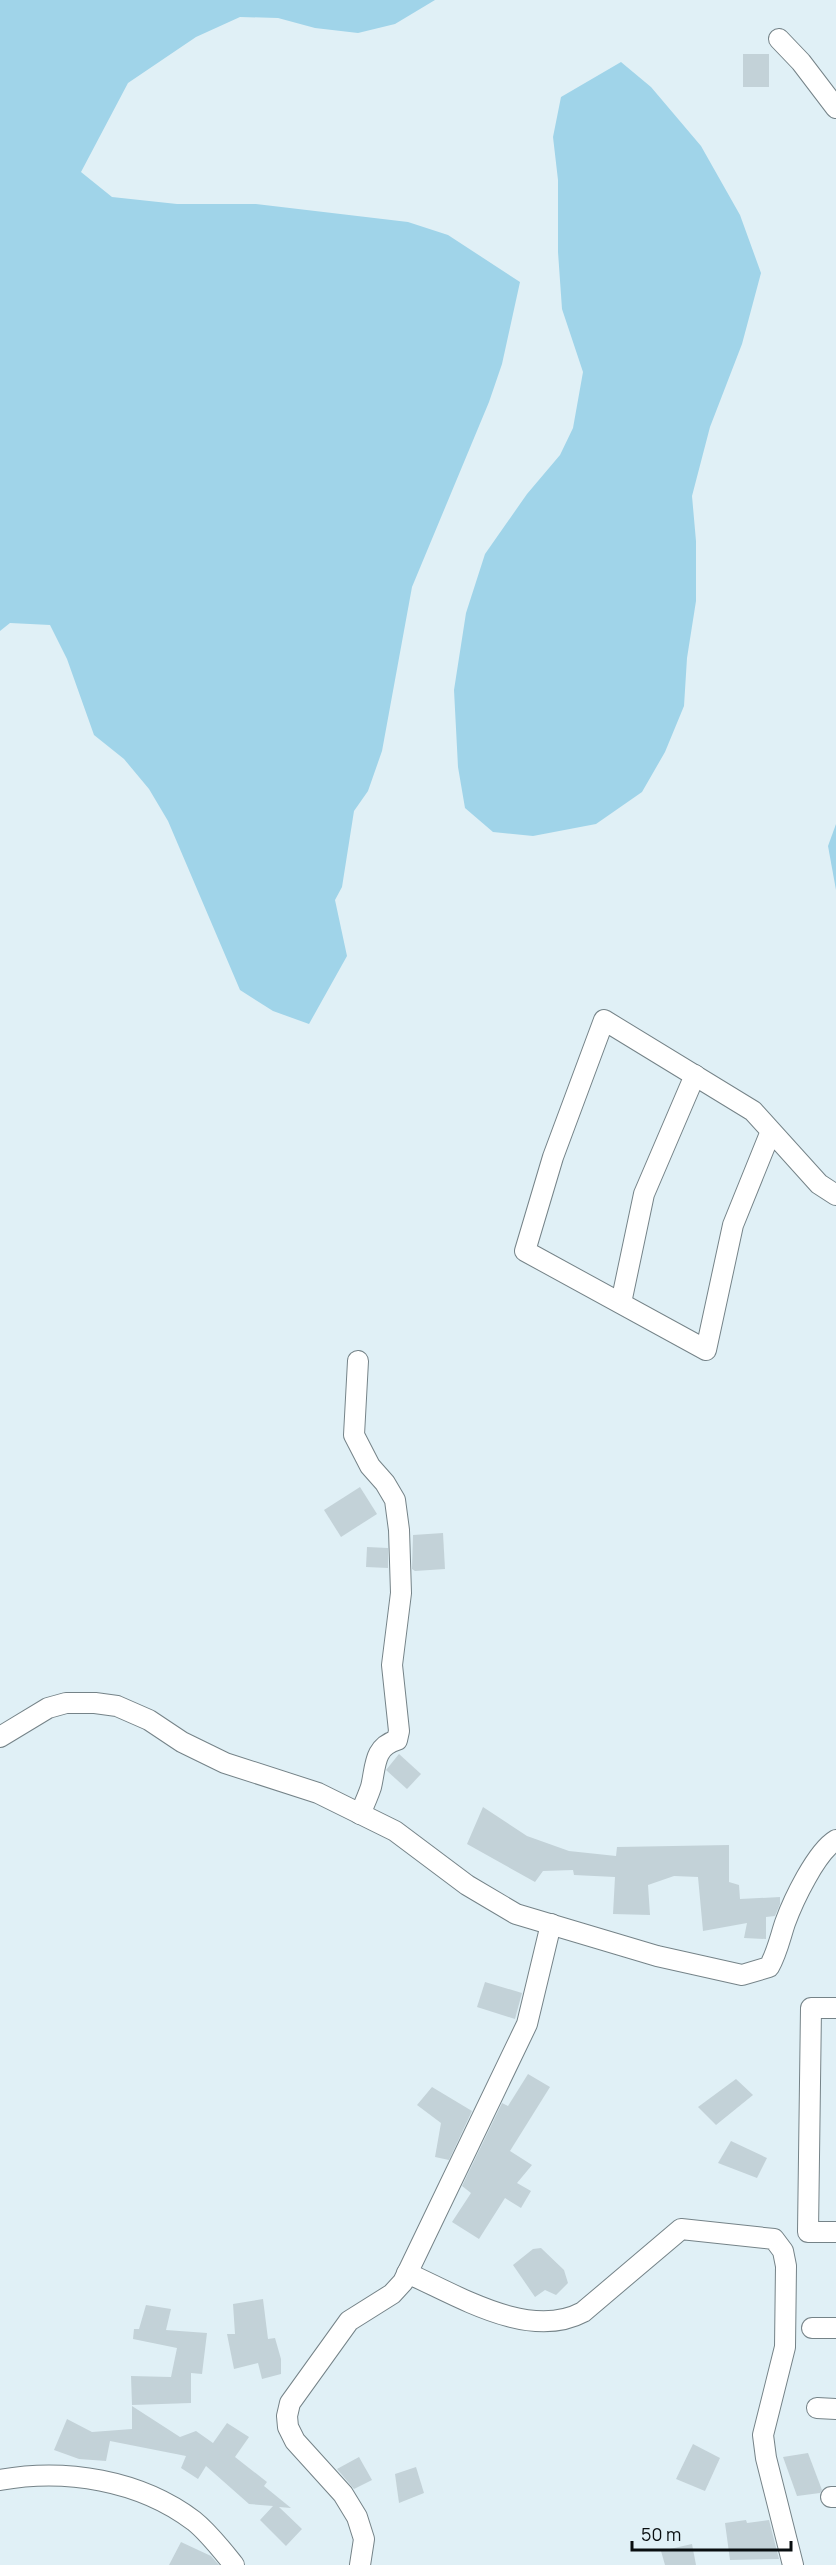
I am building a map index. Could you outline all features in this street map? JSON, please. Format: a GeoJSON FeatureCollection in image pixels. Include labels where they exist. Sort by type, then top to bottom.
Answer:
{"type":"FeatureCollection","features":[{"type":"Feature","properties":{"kind":"street"},"geometry":{"type":"LineString","coordinates":[[779,39],[801,62],[836,108]]}},
{"type":"Feature","properties":{"kind":"street"},"geometry":{"type":"LineString","coordinates":[[771,1131],[733,1225],[706,1350],[525,1251],[554,1157],[604,1020],[753,1111],[819,1184],[836,1195]]}},
{"type":"Feature","properties":{"kind":"street"},"geometry":{"type":"LineString","coordinates":[[621,1303],[644,1194],[695,1075]]}},
{"type":"Feature","properties":{"kind":"street"},"geometry":{"type":"LineString","coordinates":[[358,1361],[354,1435],[370,1466],[385,1483],[395,1500],[401,1556],[401,1593],[392,1665],[399,1731],[397,1740],[390,1742],[376,1758],[370,1787],[360,1814]]}},
{"type":"Feature","properties":{"kind":"street"},"geometry":{"type":"LineString","coordinates":[[0,1737],[48,1708],[66,1703],[117,1706],[149,1720],[182,1742],[225,1763],[318,1793],[395,1831],[467,1886],[516,1914],[657,1956],[742,1975],[769,1967],[776,1954],[786,1920],[813,1866],[829,1845],[836,1840]]}},
{"type":"Feature","properties":{"kind":"street"},"geometry":{"type":"LineString","coordinates":[[360,2565],[364,2539],[357,2517],[343,2494],[295,2441],[288,2427],[287,2416],[290,2403],[349,2321],[392,2295],[400,2287],[527,2025],[551,1924]]}},
{"type":"Feature","properties":{"kind":"street"},"geometry":{"type":"LineString","coordinates":[[836,2008],[811,2008],[808,2232],[836,2232]]}},
{"type":"Feature","properties":{"kind":"street"},"geometry":{"type":"LineString","coordinates":[[407,2273],[508,2317],[530,2322],[542,2321],[572,2317],[583,2312],[681,2229],[774,2239],[783,2251],[786,2266],[785,2347],[763,2435],[766,2458],[793,2565]]}},
{"type":"Feature","properties":{"kind":"street"},"geometry":{"type":"LineString","coordinates":[[812,2328],[836,2328]]}},
{"type":"Feature","properties":{"kind":"street"},"geometry":{"type":"LineString","coordinates":[[0,2480],[50,2476],[101,2480],[133,2488],[179,2511],[195,2523],[234,2565]]}},
{"type":"Feature","properties":{"kind":"shaded area"},"geometry":{"type":"Polygon","coordinates":[[[0,0],[435,0],[395,24],[358,33],[315,28],[278,18],[240,17],[196,37],[128,83],[81,172],[112,197],[177,204],[256,204],[408,222],[448,235],[520,282],[502,364],[489,402],[412,587],[382,751],[368,791],[354,811],[342,887],[335,900],[347,956],[309,1024],[273,1011],[240,990],[168,821],[149,789],[124,759],[94,735],[67,659],[50,625],[10,623],[0,631],[0,0]]]}},
{"type":"Feature","properties":{"kind":"shaded area"},"geometry":{"type":"Polygon","coordinates":[[[621,62],[651,87],[701,146],[740,215],[761,273],[742,344],[710,427],[692,496],[696,541],[696,601],[687,658],[684,706],[665,752],[642,792],[596,824],[533,836],[493,832],[465,808],[458,767],[454,690],[466,613],[485,554],[527,494],[560,455],[573,428],[583,372],[562,309],[558,252],[558,180],[553,137],[561,97],[621,62]]]}},
{"type":"Feature","properties":{"kind":"shaded area"},"geometry":{"type":"Polygon","coordinates":[[[836,824],[836,890],[828,846],[836,824]]]}},
{"type":"Feature","properties":{"kind":"building"},"geometry":{"type":"Polygon","coordinates":[[[743,54],[769,54],[769,87],[743,87],[743,54]]]}},
{"type":"Feature","properties":{"kind":"building"},"geometry":{"type":"Polygon","coordinates":[[[360,1487],[377,1514],[341,1537],[324,1510],[360,1487]]]}},
{"type":"Feature","properties":{"kind":"building"},"geometry":{"type":"Polygon","coordinates":[[[443,1533],[445,1569],[415,1571],[412,1569],[413,1535],[443,1533]]]}},
{"type":"Feature","properties":{"kind":"building"},"geometry":{"type":"Polygon","coordinates":[[[367,1547],[388,1548],[388,1568],[366,1567],[367,1547]]]}},
{"type":"Feature","properties":{"kind":"building"},"geometry":{"type":"Polygon","coordinates":[[[399,1754],[421,1774],[407,1789],[386,1770],[399,1754]]]}},
{"type":"Feature","properties":{"kind":"building"},"geometry":{"type":"Polygon","coordinates":[[[483,1807],[527,1836],[569,1851],[616,1856],[617,1847],[729,1845],[729,1882],[739,1885],[740,1899],[780,1897],[780,1904],[775,1916],[766,1917],[766,1939],[744,1938],[747,1923],[703,1931],[698,1877],[674,1876],[648,1885],[650,1915],[613,1914],[615,1877],[574,1875],[573,1870],[543,1871],[535,1882],[467,1844],[483,1807]]]}},
{"type":"Feature","properties":{"kind":"building"},"geometry":{"type":"Polygon","coordinates":[[[485,1982],[522,1993],[515,2019],[477,2007],[485,1982]]]}},
{"type":"Feature","properties":{"kind":"building"},"geometry":{"type":"Polygon","coordinates":[[[528,2074],[550,2087],[510,2151],[532,2165],[517,2183],[531,2191],[521,2208],[505,2198],[479,2239],[452,2222],[471,2193],[462,2186],[502,2103],[508,2106],[528,2074]]]}},
{"type":"Feature","properties":{"kind":"building"},"geometry":{"type":"Polygon","coordinates":[[[736,2079],[753,2095],[716,2125],[698,2107],[736,2079]]]}},
{"type":"Feature","properties":{"kind":"building"},"geometry":{"type":"Polygon","coordinates":[[[432,2087],[472,2111],[449,2160],[435,2157],[441,2123],[417,2105],[432,2087]]]}},
{"type":"Feature","properties":{"kind":"building"},"geometry":{"type":"Polygon","coordinates":[[[731,2141],[767,2158],[757,2178],[718,2163],[731,2141]]]}},
{"type":"Feature","properties":{"kind":"building"},"geometry":{"type":"Polygon","coordinates":[[[541,2248],[564,2270],[568,2283],[556,2295],[545,2290],[535,2297],[513,2265],[533,2249],[541,2248]]]}},
{"type":"Feature","properties":{"kind":"building"},"geometry":{"type":"Polygon","coordinates":[[[263,2299],[268,2339],[275,2338],[281,2359],[281,2374],[262,2379],[258,2363],[234,2369],[227,2334],[235,2334],[233,2304],[263,2299]]]}},
{"type":"Feature","properties":{"kind":"building"},"geometry":{"type":"Polygon","coordinates":[[[146,2305],[171,2309],[166,2330],[207,2333],[202,2374],[191,2373],[191,2403],[132,2405],[131,2376],[171,2377],[177,2348],[133,2339],[134,2329],[139,2329],[146,2305]]]}},
{"type":"Feature","properties":{"kind":"building"},"geometry":{"type":"Polygon","coordinates":[[[132,2406],[180,2437],[196,2431],[213,2443],[227,2423],[249,2437],[235,2457],[267,2482],[264,2486],[291,2508],[279,2507],[302,2529],[286,2546],[260,2520],[273,2506],[249,2504],[206,2466],[198,2479],[181,2468],[186,2456],[110,2441],[106,2461],[79,2459],[54,2450],[67,2419],[92,2432],[132,2429],[132,2406]]]}},
{"type":"Feature","properties":{"kind":"building"},"geometry":{"type":"Polygon","coordinates":[[[693,2444],[720,2458],[705,2491],[676,2479],[693,2444]]]}},
{"type":"Feature","properties":{"kind":"building"},"geometry":{"type":"Polygon","coordinates":[[[808,2453],[822,2490],[820,2493],[797,2496],[783,2457],[808,2453]]]}},
{"type":"Feature","properties":{"kind":"building"},"geometry":{"type":"Polygon","coordinates":[[[359,2457],[372,2480],[354,2489],[337,2469],[359,2457]]]}},
{"type":"Feature","properties":{"kind":"building"},"geometry":{"type":"Polygon","coordinates":[[[416,2467],[424,2493],[399,2503],[395,2474],[416,2467]]]}},
{"type":"Feature","properties":{"kind":"building"},"geometry":{"type":"Polygon","coordinates":[[[746,2520],[747,2523],[769,2520],[779,2559],[730,2560],[725,2523],[746,2520]]]}},
{"type":"Feature","properties":{"kind":"building"},"geometry":{"type":"Polygon","coordinates":[[[181,2542],[211,2556],[219,2565],[169,2565],[181,2542]]]}},
{"type":"Feature","properties":{"kind":"building"},"geometry":{"type":"Polygon","coordinates":[[[692,2544],[696,2565],[665,2565],[661,2551],[692,2544]]]}}]}
